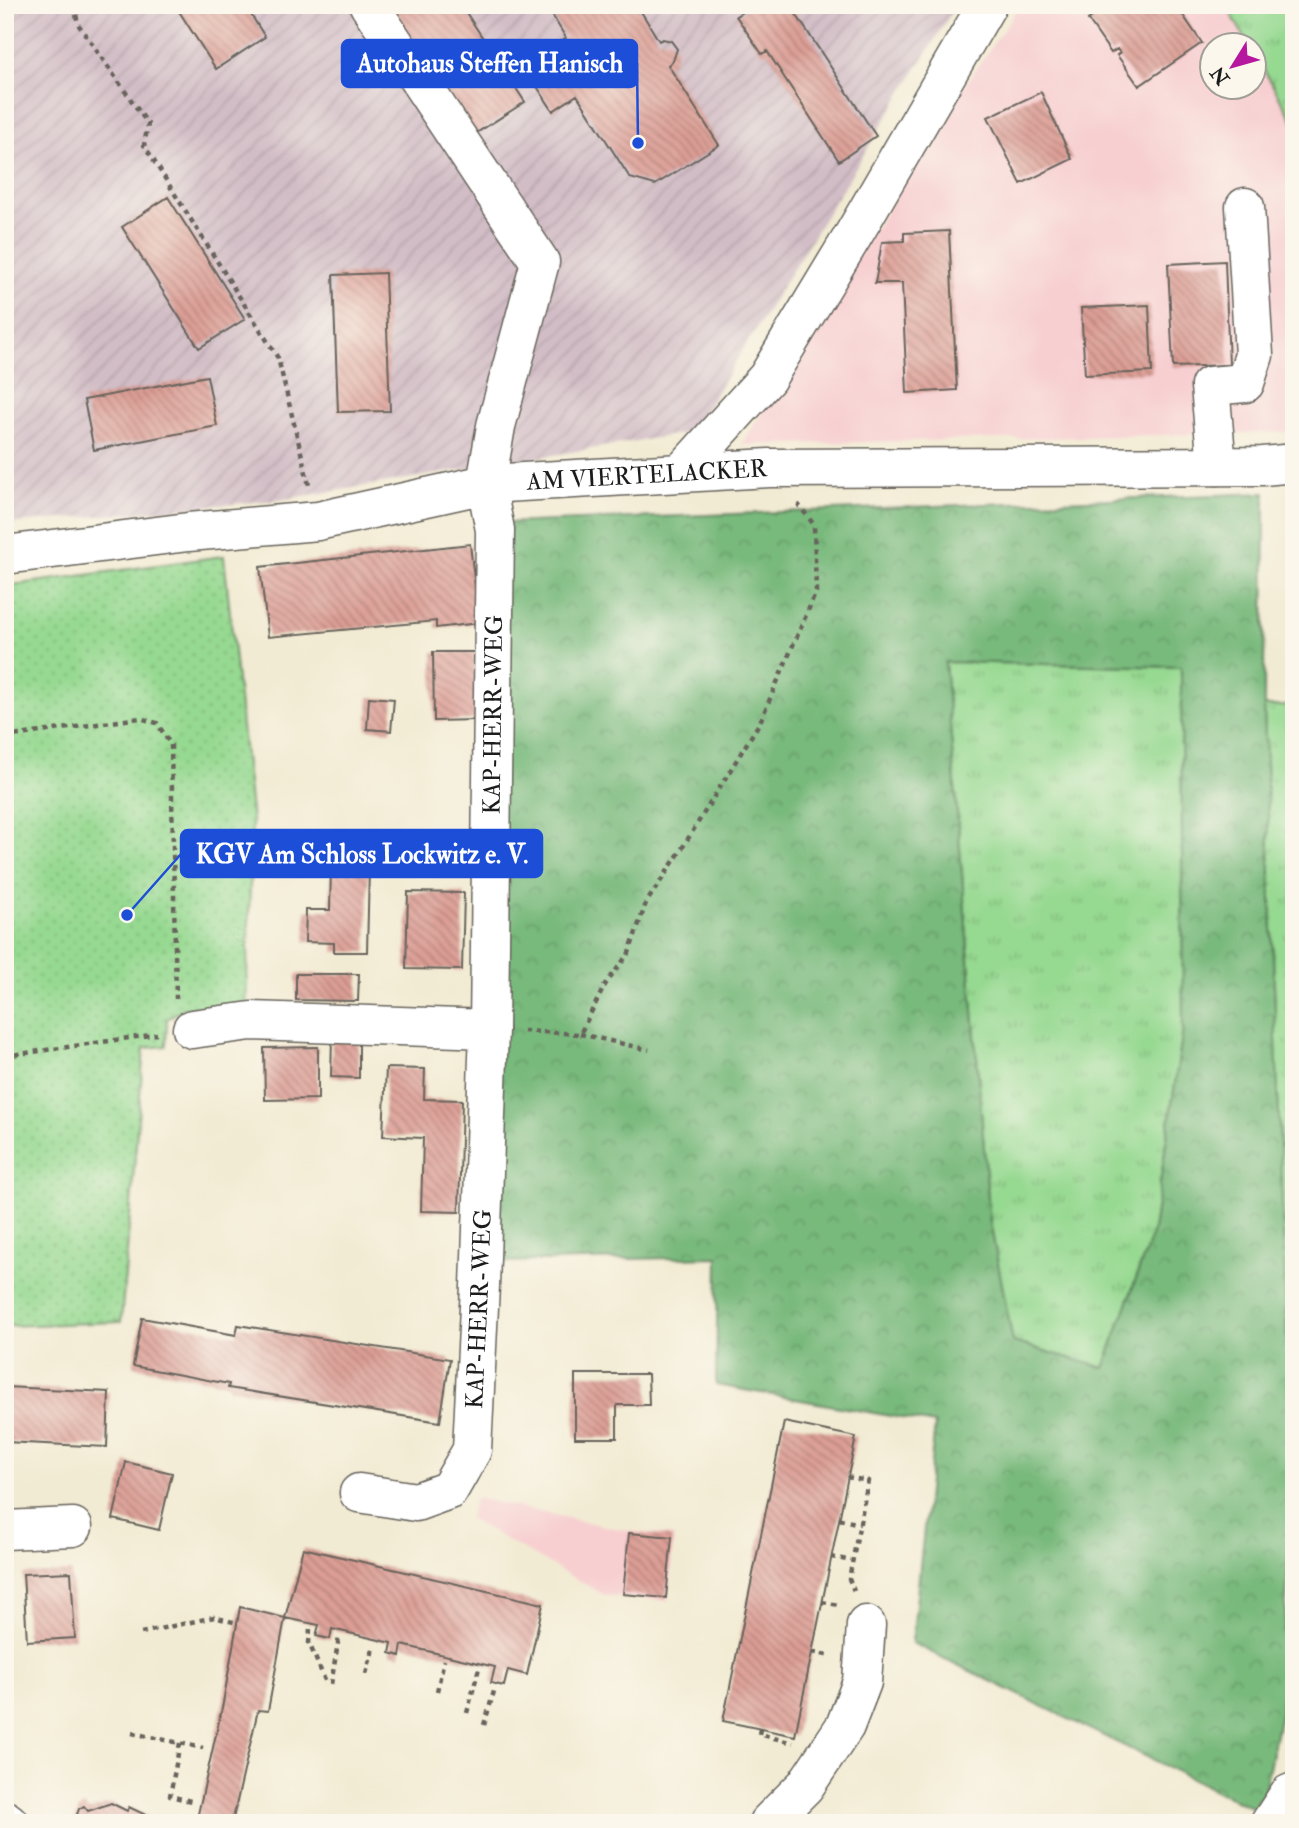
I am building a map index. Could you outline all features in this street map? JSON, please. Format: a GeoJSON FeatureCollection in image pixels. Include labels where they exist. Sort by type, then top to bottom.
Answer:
{"type":"FeatureCollection","features":[{"type":"Feature","properties":{"kind":"street"},"geometry":{"type":"LineString","coordinates":[[369,5],[540,262],[496,426],[486,484]]}},
{"type":"Feature","properties":{"kind":"street"},"geometry":{"type":"LineString","coordinates":[[684,471],[767,378],[987,5]]}},
{"type":"Feature","properties":{"kind":"street"},"geometry":{"type":"LineString","coordinates":[[1217,466],[1210,386],[1245,383],[1254,355],[1245,207]]}},
{"type":"Feature","properties":{"kind":"street","name":"AM VIERTELACKER"},"geometry":{"type":"LineString","coordinates":[[5,555],[188,532],[318,521],[486,484],[769,468],[1263,466],[1294,463]]}},
{"type":"Feature","properties":{"kind":"street","name":"KAP-HERR-WEG"},"geometry":{"type":"LineString","coordinates":[[359,1493],[416,1502],[449,1490],[472,1450],[489,1029],[495,530],[486,484]]}},
{"type":"Feature","properties":{"kind":"street"},"geometry":{"type":"LineString","coordinates":[[192,1029],[251,1021],[489,1029]]}},
{"type":"Feature","properties":{"kind":"street"},"geometry":{"type":"LineString","coordinates":[[5,1530],[73,1527]]}},
{"type":"Feature","properties":{"kind":"street"},"geometry":{"type":"LineString","coordinates":[[768,1823],[805,1786],[845,1726],[862,1682],[866,1625]]}},
{"type":"Feature","properties":{"kind":"street"},"geometry":{"type":"LineString","coordinates":[[1269,1823],[1289,1794],[1294,1792]]}},
{"type":"Feature","properties":{"kind":"path"},"geometry":{"type":"LineString","coordinates":[[74,5],[78,24],[148,124],[144,145],[278,358],[318,521]]}},
{"type":"Feature","properties":{"kind":"path"},"geometry":{"type":"LineString","coordinates":[[580,1034],[606,985],[629,953],[646,903],[760,722],[816,592],[814,525],[769,468]]}},
{"type":"Feature","properties":{"kind":"path"},"geometry":{"type":"LineString","coordinates":[[5,737],[140,718],[158,723],[171,745],[176,1003],[178,1013],[192,1029]]}},
{"type":"Feature","properties":{"kind":"path"},"geometry":{"type":"LineString","coordinates":[[5,1056],[192,1029]]}},
{"type":"Feature","properties":{"kind":"path"},"geometry":{"type":"LineString","coordinates":[[489,1029],[580,1034],[649,1050]]}},
{"type":"Feature","properties":{"kind":"path"},"geometry":{"type":"LineString","coordinates":[[847,1477],[868,1481],[849,1579],[866,1625]]}},
{"type":"Feature","properties":{"kind":"path"},"geometry":{"type":"LineString","coordinates":[[839,1519],[860,1524]]}},
{"type":"Feature","properties":{"kind":"path"},"geometry":{"type":"LineString","coordinates":[[831,1557],[853,1561]]}},
{"type":"Feature","properties":{"kind":"path"},"geometry":{"type":"LineString","coordinates":[[141,1633],[214,1617],[237,1623]]}},
{"type":"Feature","properties":{"kind":"path"},"geometry":{"type":"LineString","coordinates":[[310,1629],[309,1643],[329,1685],[340,1637]]}},
{"type":"Feature","properties":{"kind":"path"},"geometry":{"type":"LineString","coordinates":[[366,1674],[374,1646]]}},
{"type":"Feature","properties":{"kind":"path"},"geometry":{"type":"LineString","coordinates":[[437,1691],[444,1660]]}},
{"type":"Feature","properties":{"kind":"path"},"geometry":{"type":"LineString","coordinates":[[467,1713],[479,1668]]}},
{"type":"Feature","properties":{"kind":"path"},"geometry":{"type":"LineString","coordinates":[[484,1725],[495,1688]]}},
{"type":"Feature","properties":{"kind":"path"},"geometry":{"type":"LineString","coordinates":[[132,1734],[203,1748]]}},
{"type":"Feature","properties":{"kind":"path"},"geometry":{"type":"LineString","coordinates":[[180,1743],[170,1796],[195,1802]]}},
{"type":"Feature","properties":{"kind":"shaded area"},"geometry":{"type":"Polygon","coordinates":[[[5,5],[956,5],[692,432],[279,500],[5,524],[5,5]]]}},
{"type":"Feature","properties":{"kind":"shaded area"},"geometry":{"type":"Polygon","coordinates":[[[1020,5],[1226,5],[1242,32],[1198,32],[1198,102],[1268,102],[1268,77],[1294,122],[1294,432],[742,445],[956,98],[1020,5]]]}},
{"type":"Feature","properties":{"kind":"shaded area"},"geometry":{"type":"Polygon","coordinates":[[[475,1498],[628,1531],[674,1536],[668,1601],[604,1595],[469,1519],[475,1498]]]}},
{"type":"Feature","properties":{"kind":"green space"},"geometry":{"type":"Polygon","coordinates":[[[1226,5],[1294,5],[1294,122],[1268,77],[1268,32],[1242,32],[1226,5]]]}},
{"type":"Feature","properties":{"kind":"green space"},"geometry":{"type":"Polygon","coordinates":[[[1265,493],[1264,706],[1292,1480],[1281,1710],[1264,1793],[1252,1808],[912,1643],[935,1424],[716,1385],[718,1257],[496,1262],[504,523],[1265,493]],[[945,662],[990,1222],[1013,1342],[1104,1368],[1153,1231],[1183,1030],[1181,667],[945,662]]]}},
{"type":"Feature","properties":{"kind":"green space"},"geometry":{"type":"Polygon","coordinates":[[[224,556],[252,821],[246,1009],[184,1008],[167,1019],[166,1046],[144,1048],[121,1322],[5,1326],[5,586],[224,556]]]}},
{"type":"Feature","properties":{"kind":"green space"},"geometry":{"type":"Polygon","coordinates":[[[945,662],[1181,667],[1183,1030],[1153,1231],[1104,1368],[1013,1342],[990,1222],[945,662]]]}},
{"type":"Feature","properties":{"kind":"green space"},"geometry":{"type":"Polygon","coordinates":[[[1264,706],[1294,706],[1292,1480],[1264,706]]]}},
{"type":"Feature","properties":{"kind":"building"},"geometry":{"type":"Polygon","coordinates":[[[175,5],[245,5],[265,37],[216,69],[175,5]]]}},
{"type":"Feature","properties":{"kind":"building"},"geometry":{"type":"Polygon","coordinates":[[[385,5],[461,5],[525,102],[470,137],[385,5]]]}},
{"type":"Feature","properties":{"kind":"building"},"geometry":{"type":"Polygon","coordinates":[[[546,5],[637,5],[659,41],[671,41],[677,49],[673,61],[668,65],[719,145],[655,185],[630,178],[577,95],[553,111],[523,65],[566,38],[546,5]]]}},
{"type":"Feature","properties":{"kind":"building"},"geometry":{"type":"Polygon","coordinates":[[[753,5],[790,5],[876,136],[839,161],[767,51],[762,54],[736,16],[753,5]]]}},
{"type":"Feature","properties":{"kind":"building"},"geometry":{"type":"Polygon","coordinates":[[[1084,5],[1176,5],[1198,37],[1198,46],[1139,86],[1117,55],[1120,53],[1117,49],[1111,53],[1088,20],[1094,15],[1084,5]]]}},
{"type":"Feature","properties":{"kind":"building"},"geometry":{"type":"Polygon","coordinates":[[[1041,92],[1072,159],[1021,184],[988,117],[1041,92]]]}},
{"type":"Feature","properties":{"kind":"building"},"geometry":{"type":"Polygon","coordinates":[[[168,197],[245,319],[199,348],[122,227],[168,197]]]}},
{"type":"Feature","properties":{"kind":"building"},"geometry":{"type":"Polygon","coordinates":[[[949,231],[957,390],[907,393],[902,283],[875,283],[882,242],[904,241],[904,233],[949,231]]]}},
{"type":"Feature","properties":{"kind":"building"},"geometry":{"type":"Polygon","coordinates":[[[1225,261],[1229,365],[1173,367],[1168,264],[1225,261]]]}},
{"type":"Feature","properties":{"kind":"building"},"geometry":{"type":"Polygon","coordinates":[[[385,273],[390,411],[338,412],[333,275],[385,273]]]}},
{"type":"Feature","properties":{"kind":"building"},"geometry":{"type":"Polygon","coordinates":[[[1149,305],[1152,372],[1085,375],[1081,308],[1149,305]]]}},
{"type":"Feature","properties":{"kind":"building"},"geometry":{"type":"Polygon","coordinates":[[[207,376],[217,426],[94,450],[84,400],[207,376]]]}},
{"type":"Feature","properties":{"kind":"building"},"geometry":{"type":"Polygon","coordinates":[[[470,544],[479,623],[436,628],[436,621],[268,637],[260,567],[470,544]]]}},
{"type":"Feature","properties":{"kind":"building"},"geometry":{"type":"Polygon","coordinates":[[[433,652],[475,652],[476,720],[434,721],[433,652]]]}},
{"type":"Feature","properties":{"kind":"building"},"geometry":{"type":"Polygon","coordinates":[[[369,697],[394,699],[391,731],[367,729],[369,697]]]}},
{"type":"Feature","properties":{"kind":"building"},"geometry":{"type":"Polygon","coordinates":[[[331,868],[369,869],[367,952],[334,952],[334,943],[305,942],[306,910],[330,910],[331,868]]]}},
{"type":"Feature","properties":{"kind":"building"},"geometry":{"type":"Polygon","coordinates":[[[408,892],[464,893],[462,970],[406,969],[408,892]]]}},
{"type":"Feature","properties":{"kind":"building"},"geometry":{"type":"Polygon","coordinates":[[[296,974],[359,974],[358,1001],[296,1000],[296,974]]]}},
{"type":"Feature","properties":{"kind":"building"},"geometry":{"type":"Polygon","coordinates":[[[332,1037],[359,1038],[359,1078],[331,1077],[332,1037]]]}},
{"type":"Feature","properties":{"kind":"building"},"geometry":{"type":"Polygon","coordinates":[[[318,1047],[318,1099],[265,1100],[264,1048],[318,1047]]]}},
{"type":"Feature","properties":{"kind":"building"},"geometry":{"type":"Polygon","coordinates":[[[386,1068],[425,1069],[424,1099],[462,1100],[459,1212],[421,1211],[423,1138],[383,1136],[386,1068]]]}},
{"type":"Feature","properties":{"kind":"building"},"geometry":{"type":"Polygon","coordinates":[[[142,1318],[236,1335],[238,1325],[450,1359],[440,1422],[228,1388],[229,1384],[133,1366],[142,1318]]]}},
{"type":"Feature","properties":{"kind":"building"},"geometry":{"type":"Polygon","coordinates":[[[575,1374],[648,1374],[649,1405],[617,1405],[617,1438],[575,1438],[575,1374]]]}},
{"type":"Feature","properties":{"kind":"building"},"geometry":{"type":"Polygon","coordinates":[[[5,1387],[109,1392],[107,1447],[5,1442],[5,1387]]]}},
{"type":"Feature","properties":{"kind":"building"},"geometry":{"type":"Polygon","coordinates":[[[784,1422],[856,1437],[795,1736],[723,1721],[784,1422]]]}},
{"type":"Feature","properties":{"kind":"building"},"geometry":{"type":"Polygon","coordinates":[[[126,1462],[172,1473],[159,1530],[113,1519],[126,1462]]]}},
{"type":"Feature","properties":{"kind":"building"},"geometry":{"type":"Polygon","coordinates":[[[629,1533],[672,1537],[666,1598],[623,1594],[629,1533]]]}},
{"type":"Feature","properties":{"kind":"building"},"geometry":{"type":"Polygon","coordinates":[[[303,1548],[543,1604],[527,1675],[508,1670],[504,1686],[491,1683],[495,1667],[402,1645],[400,1656],[390,1653],[392,1643],[332,1629],[330,1639],[316,1636],[319,1625],[285,1618],[303,1548]]]}},
{"type":"Feature","properties":{"kind":"building"},"geometry":{"type":"Polygon","coordinates":[[[71,1572],[75,1638],[27,1641],[23,1574],[71,1572]]]}},
{"type":"Feature","properties":{"kind":"building"},"geometry":{"type":"Polygon","coordinates":[[[240,1607],[285,1618],[268,1711],[258,1710],[232,1823],[196,1823],[223,1703],[240,1607]]]}},
{"type":"Feature","properties":{"kind":"building"},"geometry":{"type":"Polygon","coordinates":[[[111,1803],[127,1811],[129,1807],[150,1817],[147,1823],[74,1823],[79,1809],[84,1806],[88,1811],[111,1803]]]}},
{"type":"Feature","properties":{"kind":"place","name":"Autohaus Steffen Hanisch"},"geometry":{"type":"Point","coordinates":[638,143]}},
{"type":"Feature","properties":{"kind":"place","name":"KGV Am Schloss Lockwitz e. V."},"geometry":{"type":"Point","coordinates":[127,915]}}]}
